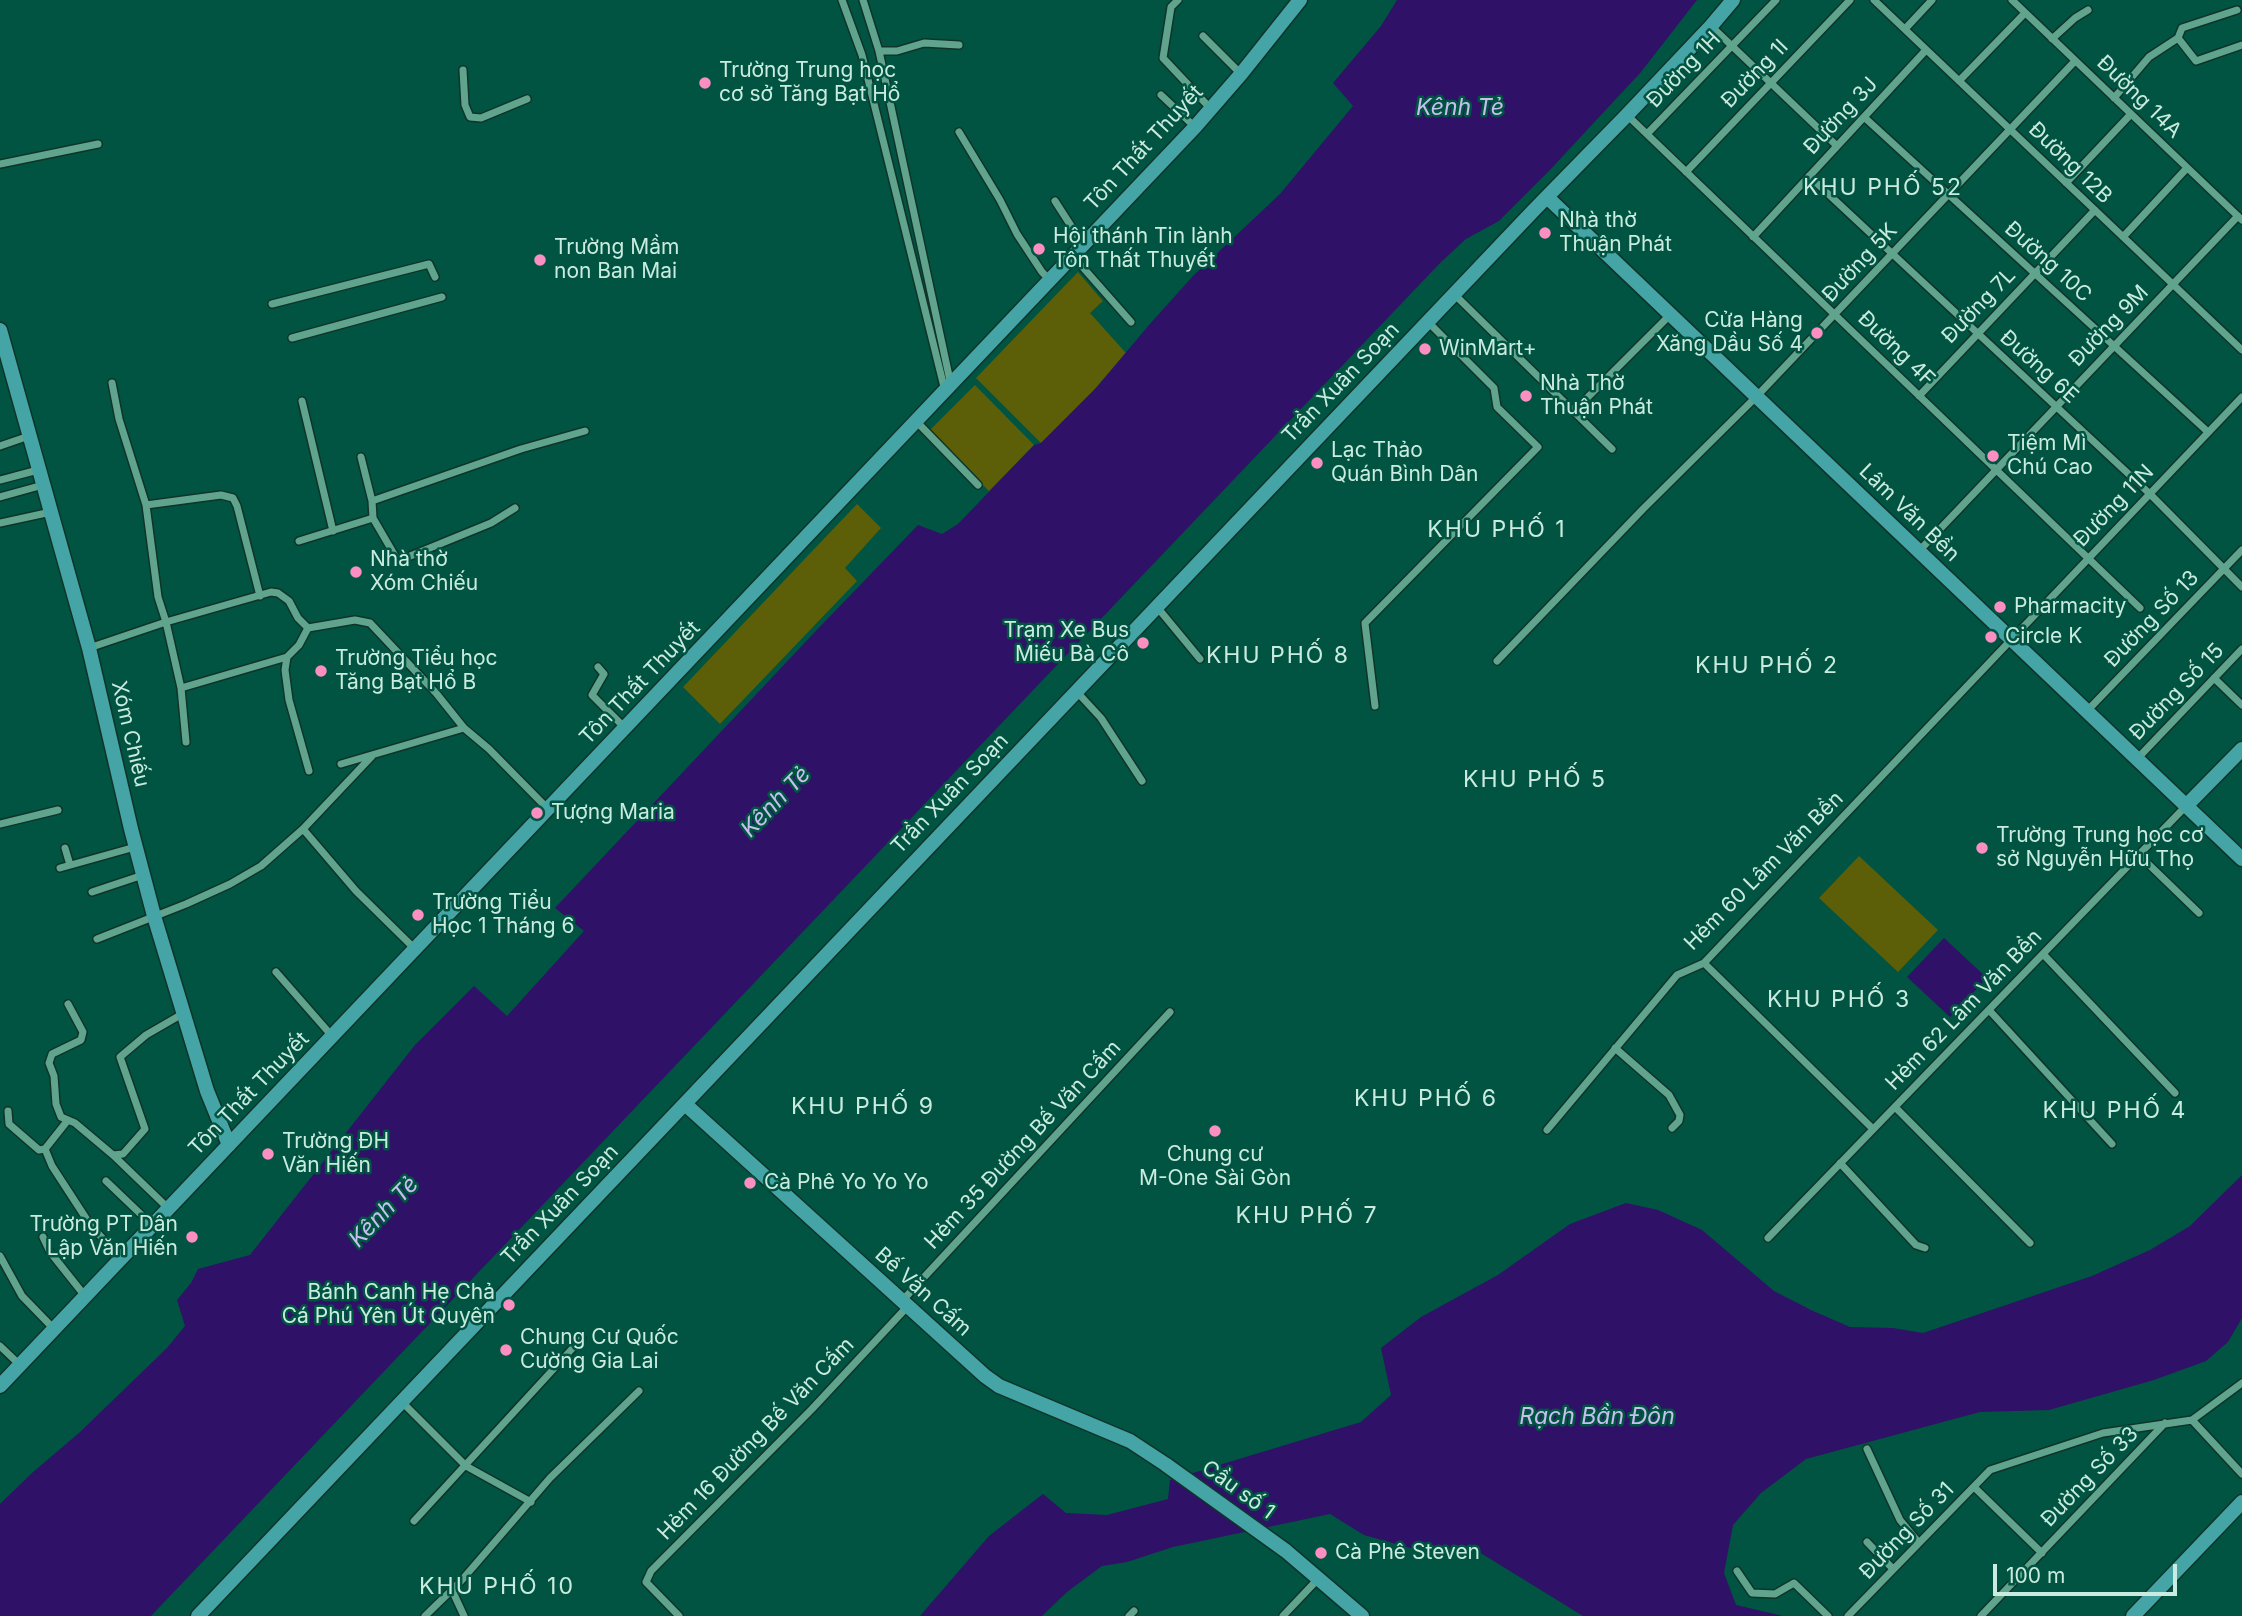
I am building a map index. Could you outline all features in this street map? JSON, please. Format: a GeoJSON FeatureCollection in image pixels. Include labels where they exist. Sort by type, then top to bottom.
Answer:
{"type":"FeatureCollection","features":[{"type":"Feature","properties":{"kind":"main road","name":"Tôn Thất Thuyết"},"geometry":{"type":"LineString","coordinates":[[1,1382],[153,1226],[916,422],[1082,243],[1195,127],[1300,0]]}},
{"type":"Feature","properties":{"kind":"main road","name":"Trần Xuân Soạn"},"geometry":{"type":"LineString","coordinates":[[198,1616],[1454,294],[1627,116],[1733,0]]}},
{"type":"Feature","properties":{"kind":"main road","name":"Lâm Văn Bền"},"geometry":{"type":"LineString","coordinates":[[1547,197],[2242,859]]}},
{"type":"Feature","properties":{"kind":"main road","name":"Xóm Chiếu"},"geometry":{"type":"LineString","coordinates":[[0,330],[89,648],[135,848],[154,916],[207,1091],[229,1145]]}},
{"type":"Feature","properties":{"kind":"main road"},"geometry":{"type":"LineString","coordinates":[[2186,806],[2242,748]]}},
{"type":"Feature","properties":{"kind":"main road","name":"Bế Văn Cấm"},"geometry":{"type":"LineString","coordinates":[[685,1104],[985,1376],[999,1386],[1130,1441],[1165,1464]]}},
{"type":"Feature","properties":{"kind":"main road","name":"Cầu số 1"},"geometry":{"type":"LineString","coordinates":[[1165,1464],[1286,1551],[1318,1579]]}},
{"type":"Feature","properties":{"kind":"main road"},"geometry":{"type":"LineString","coordinates":[[2133,1616],[2242,1502]]}},
{"type":"Feature","properties":{"kind":"main road"},"geometry":{"type":"LineString","coordinates":[[1318,1579],[1362,1616]]}},
{"type":"Feature","properties":{"kind":"street"},"geometry":{"type":"LineString","coordinates":[[842,0],[868,79],[948,388]]}},
{"type":"Feature","properties":{"kind":"street"},"geometry":{"type":"LineString","coordinates":[[863,0],[879,51],[948,388]]}},
{"type":"Feature","properties":{"kind":"street"},"geometry":{"type":"LineString","coordinates":[[1178,0],[1171,7],[1163,58],[1211,109]]}},
{"type":"Feature","properties":{"kind":"street","name":"Đường 1H"},"geometry":{"type":"LineString","coordinates":[[1647,134],[1776,0]]}},
{"type":"Feature","properties":{"kind":"street","name":"Đường 1I"},"geometry":{"type":"LineString","coordinates":[[1686,172],[1850,0]]}},
{"type":"Feature","properties":{"kind":"street","name":"Đường 12B"},"geometry":{"type":"LineString","coordinates":[[1874,0],[2242,350]]}},
{"type":"Feature","properties":{"kind":"street"},"geometry":{"type":"LineString","coordinates":[[1905,29],[1932,0]]}},
{"type":"Feature","properties":{"kind":"street","name":"Đường 14A"},"geometry":{"type":"LineString","coordinates":[[2012,0],[2240,218]]}},
{"type":"Feature","properties":{"kind":"street"},"geometry":{"type":"LineString","coordinates":[[2052,39],[2088,10]]}},
{"type":"Feature","properties":{"kind":"street"},"geometry":{"type":"LineString","coordinates":[[2114,98],[2149,57],[2178,38],[2182,28],[2237,10]]}},
{"type":"Feature","properties":{"kind":"street"},"geometry":{"type":"LineString","coordinates":[[1959,81],[2025,13]]}},
{"type":"Feature","properties":{"kind":"street"},"geometry":{"type":"LineString","coordinates":[[1711,26],[1838,146]]}},
{"type":"Feature","properties":{"kind":"street"},"geometry":{"type":"LineString","coordinates":[[1203,36],[1241,74]]}},
{"type":"Feature","properties":{"kind":"street"},"geometry":{"type":"LineString","coordinates":[[2178,38],[2196,61],[2242,45]]}},
{"type":"Feature","properties":{"kind":"street"},"geometry":{"type":"LineString","coordinates":[[879,51],[897,51],[924,43],[959,45]]}},
{"type":"Feature","properties":{"kind":"street","name":"Đường 3J"},"geometry":{"type":"LineString","coordinates":[[1753,236],[1926,50]]}},
{"type":"Feature","properties":{"kind":"street","name":"Đường 5K"},"geometry":{"type":"LineString","coordinates":[[1497,661],[1643,509],[1756,397],[2076,61]]}},
{"type":"Feature","properties":{"kind":"street"},"geometry":{"type":"LineString","coordinates":[[463,70],[465,105],[470,117],[481,118],[527,99]]}},
{"type":"Feature","properties":{"kind":"street"},"geometry":{"type":"LineString","coordinates":[[1161,95],[1195,127]]}},
{"type":"Feature","properties":{"kind":"street"},"geometry":{"type":"LineString","coordinates":[[2066,183],[2131,114]]}},
{"type":"Feature","properties":{"kind":"street","name":"Đường 4F"},"geometry":{"type":"LineString","coordinates":[[1627,116],[2140,608]]}},
{"type":"Feature","properties":{"kind":"street","name":"Đường 10C"},"geometry":{"type":"LineString","coordinates":[[1864,117],[2208,432]]}},
{"type":"Feature","properties":{"kind":"street"},"geometry":{"type":"LineString","coordinates":[[959,132],[1017,234],[1049,279]]}},
{"type":"Feature","properties":{"kind":"street"},"geometry":{"type":"LineString","coordinates":[[0,164],[98,144]]}},
{"type":"Feature","properties":{"kind":"street"},"geometry":{"type":"LineString","coordinates":[[2123,237],[2187,168]]}},
{"type":"Feature","properties":{"kind":"street","name":"Đường 6E"},"geometry":{"type":"LineString","coordinates":[[1809,176],[2150,494],[2242,587]]}},
{"type":"Feature","properties":{"kind":"street"},"geometry":{"type":"LineString","coordinates":[[1055,201],[1082,243]]}},
{"type":"Feature","properties":{"kind":"street","name":"Đường 7L"},"geometry":{"type":"LineString","coordinates":[[1919,396],[2095,210]]}},
{"type":"Feature","properties":{"kind":"street","name":"Đường 9M"},"geometry":{"type":"LineString","coordinates":[[1918,551],[2173,284],[2240,218]]}},
{"type":"Feature","properties":{"kind":"street"},"geometry":{"type":"LineString","coordinates":[[1072,254],[1131,322]]}},
{"type":"Feature","properties":{"kind":"street"},"geometry":{"type":"LineString","coordinates":[[272,304],[429,264],[435,276]]}},
{"type":"Feature","properties":{"kind":"street"},"geometry":{"type":"LineString","coordinates":[[1454,294],[1612,449]]}},
{"type":"Feature","properties":{"kind":"street"},"geometry":{"type":"LineString","coordinates":[[292,338],[442,296]]}},
{"type":"Feature","properties":{"kind":"street"},"geometry":{"type":"LineString","coordinates":[[1573,412],[1670,315]]}},
{"type":"Feature","properties":{"kind":"street"},"geometry":{"type":"LineString","coordinates":[[1375,706],[1365,623],[1538,447],[1497,407],[1494,388],[1428,322]]}},
{"type":"Feature","properties":{"kind":"street"},"geometry":{"type":"LineString","coordinates":[[112,383],[119,419],[146,505],[158,597],[181,688],[186,743]]}},
{"type":"Feature","properties":{"kind":"street","name":"Đường 11N"},"geometry":{"type":"LineString","coordinates":[[2011,640],[2242,397]]}},
{"type":"Feature","properties":{"kind":"street"},"geometry":{"type":"LineString","coordinates":[[302,401],[333,531]]}},
{"type":"Feature","properties":{"kind":"street"},"geometry":{"type":"LineString","coordinates":[[916,422],[978,485]]}},
{"type":"Feature","properties":{"kind":"street"},"geometry":{"type":"LineString","coordinates":[[372,501],[521,449],[585,431]]}},
{"type":"Feature","properties":{"kind":"street"},"geometry":{"type":"LineString","coordinates":[[0,446],[30,436]]}},
{"type":"Feature","properties":{"kind":"street"},"geometry":{"type":"LineString","coordinates":[[361,457],[372,501],[373,517],[398,561],[491,523],[515,508]]}},
{"type":"Feature","properties":{"kind":"street"},"geometry":{"type":"LineString","coordinates":[[0,480],[39,470]]}},
{"type":"Feature","properties":{"kind":"street"},"geometry":{"type":"LineString","coordinates":[[0,497],[43,485]]}},
{"type":"Feature","properties":{"kind":"street"},"geometry":{"type":"LineString","coordinates":[[146,505],[221,495],[233,498],[260,596]]}},
{"type":"Feature","properties":{"kind":"street"},"geometry":{"type":"LineString","coordinates":[[0,523],[51,512]]}},
{"type":"Feature","properties":{"kind":"street"},"geometry":{"type":"LineString","coordinates":[[299,541],[373,517]]}},
{"type":"Feature","properties":{"kind":"street","name":"Đường Số 13"},"geometry":{"type":"LineString","coordinates":[[2086,711],[2242,550]]}},
{"type":"Feature","properties":{"kind":"street"},"geometry":{"type":"LineString","coordinates":[[89,648],[166,622],[278,593],[289,601],[298,618],[308,628]]}},
{"type":"Feature","properties":{"kind":"street"},"geometry":{"type":"LineString","coordinates":[[1157,607],[1200,659]]}},
{"type":"Feature","properties":{"kind":"street"},"geometry":{"type":"LineString","coordinates":[[308,628],[355,620],[370,624],[436,693],[464,728],[489,749],[548,810]]}},
{"type":"Feature","properties":{"kind":"street"},"geometry":{"type":"LineString","coordinates":[[181,688],[287,657],[299,645],[308,628]]}},
{"type":"Feature","properties":{"kind":"street","name":"Hẻm 60 Lâm Văn Bền"},"geometry":{"type":"LineString","coordinates":[[1547,1130],[1677,975],[1704,963],[2011,640]]}},
{"type":"Feature","properties":{"kind":"street","name":"Đường Số 15"},"geometry":{"type":"LineString","coordinates":[[2137,759],[2242,649]]}},
{"type":"Feature","properties":{"kind":"street"},"geometry":{"type":"LineString","coordinates":[[287,657],[285,670],[289,700],[309,771]]}},
{"type":"Feature","properties":{"kind":"street"},"geometry":{"type":"LineString","coordinates":[[598,667],[604,674],[592,695],[626,728]]}},
{"type":"Feature","properties":{"kind":"street"},"geometry":{"type":"LineString","coordinates":[[2214,678],[2242,705]]}},
{"type":"Feature","properties":{"kind":"street"},"geometry":{"type":"LineString","coordinates":[[1077,691],[1101,718],[1142,781]]}},
{"type":"Feature","properties":{"kind":"street"},"geometry":{"type":"LineString","coordinates":[[341,764],[464,728]]}},
{"type":"Feature","properties":{"kind":"street"},"geometry":{"type":"LineString","coordinates":[[97,939],[230,884],[261,866],[303,829],[372,756]]}},
{"type":"Feature","properties":{"kind":"street","name":"Hẻm 62 Lâm Văn Bền"},"geometry":{"type":"LineString","coordinates":[[1768,1238],[2186,806]]}},
{"type":"Feature","properties":{"kind":"street"},"geometry":{"type":"LineString","coordinates":[[0,824],[58,810]]}},
{"type":"Feature","properties":{"kind":"street"},"geometry":{"type":"LineString","coordinates":[[303,829],[356,891],[416,949]]}},
{"type":"Feature","properties":{"kind":"street"},"geometry":{"type":"LineString","coordinates":[[65,848],[70,865]]}},
{"type":"Feature","properties":{"kind":"street"},"geometry":{"type":"LineString","coordinates":[[60,868],[135,848]]}},
{"type":"Feature","properties":{"kind":"street"},"geometry":{"type":"LineString","coordinates":[[2139,855],[2199,913]]}},
{"type":"Feature","properties":{"kind":"street"},"geometry":{"type":"LineString","coordinates":[[92,892],[143,875]]}},
{"type":"Feature","properties":{"kind":"street"},"geometry":{"type":"LineString","coordinates":[[2043,954],[2175,1093]]}},
{"type":"Feature","properties":{"kind":"street"},"geometry":{"type":"LineString","coordinates":[[1704,963],[1873,1129]]}},
{"type":"Feature","properties":{"kind":"street"},"geometry":{"type":"LineString","coordinates":[[276,972],[332,1037]]}},
{"type":"Feature","properties":{"kind":"street"},"geometry":{"type":"LineString","coordinates":[[68,1004],[83,1032],[81,1040],[52,1054],[48,1063],[54,1076],[56,1104],[61,1117],[75,1123],[113,1155],[169,1209]]}},
{"type":"Feature","properties":{"kind":"street"},"geometry":{"type":"LineString","coordinates":[[1989,1010],[2112,1144]]}},
{"type":"Feature","properties":{"kind":"street","name":"Hẻm 35 Đường Bế Văn Cấm"},"geometry":{"type":"LineString","coordinates":[[905,1304],[1170,1012]]}},
{"type":"Feature","properties":{"kind":"street"},"geometry":{"type":"LineString","coordinates":[[113,1155],[123,1154],[145,1129],[120,1057],[146,1035],[184,1013]]}},
{"type":"Feature","properties":{"kind":"street"},"geometry":{"type":"LineString","coordinates":[[1615,1048],[1669,1095],[1680,1115],[1679,1121],[1672,1128]]}},
{"type":"Feature","properties":{"kind":"street"},"geometry":{"type":"LineString","coordinates":[[1895,1107],[2030,1243]]}},
{"type":"Feature","properties":{"kind":"street"},"geometry":{"type":"LineString","coordinates":[[8,1111],[9,1124],[39,1150],[45,1149],[68,1120]]}},
{"type":"Feature","properties":{"kind":"street"},"geometry":{"type":"LineString","coordinates":[[45,1149],[52,1167],[91,1226],[121,1259]]}},
{"type":"Feature","properties":{"kind":"street"},"geometry":{"type":"LineString","coordinates":[[1840,1163],[1916,1245],[1925,1248]]}},
{"type":"Feature","properties":{"kind":"street"},"geometry":{"type":"LineString","coordinates":[[106,1181],[153,1226]]}},
{"type":"Feature","properties":{"kind":"street"},"geometry":{"type":"LineString","coordinates":[[43,1237],[50,1252],[85,1296]]}},
{"type":"Feature","properties":{"kind":"street"},"geometry":{"type":"LineString","coordinates":[[0,1256],[22,1296],[54,1329]]}},
{"type":"Feature","properties":{"kind":"street","name":"Hẻm 16 Đường Bế Văn Cấm"},"geometry":{"type":"LineString","coordinates":[[679,1616],[646,1581],[651,1571],[812,1409],[905,1304]]}},
{"type":"Feature","properties":{"kind":"street"},"geometry":{"type":"LineString","coordinates":[[414,1521],[582,1338]]}},
{"type":"Feature","properties":{"kind":"street"},"geometry":{"type":"LineString","coordinates":[[0,1346],[20,1365]]}},
{"type":"Feature","properties":{"kind":"street"},"geometry":{"type":"LineString","coordinates":[[2166,1422],[2192,1420],[2242,1383]]}},
{"type":"Feature","properties":{"kind":"street"},"geometry":{"type":"LineString","coordinates":[[425,1616],[452,1590],[551,1478],[639,1391]]}},
{"type":"Feature","properties":{"kind":"street"},"geometry":{"type":"LineString","coordinates":[[401,1402],[466,1466],[531,1502]]}},
{"type":"Feature","properties":{"kind":"street"},"geometry":{"type":"LineString","coordinates":[[2192,1420],[2242,1474]]}},
{"type":"Feature","properties":{"kind":"street","name":"Đường Số 31"},"geometry":{"type":"LineString","coordinates":[[1848,1616],[1990,1470],[2103,1433],[2166,1422]]}},
{"type":"Feature","properties":{"kind":"street","name":"Đường Số 33"},"geometry":{"type":"LineString","coordinates":[[1981,1616],[2166,1422]]}},
{"type":"Feature","properties":{"kind":"street"},"geometry":{"type":"LineString","coordinates":[[1867,1449],[1900,1521],[1919,1544]]}},
{"type":"Feature","properties":{"kind":"street"},"geometry":{"type":"LineString","coordinates":[[1974,1487],[2042,1553]]}},
{"type":"Feature","properties":{"kind":"street"},"geometry":{"type":"LineString","coordinates":[[1867,1542],[1894,1569]]}},
{"type":"Feature","properties":{"kind":"street"},"geometry":{"type":"LineString","coordinates":[[1737,1571],[1752,1593],[1775,1594],[1794,1583],[1828,1616]]}},
{"type":"Feature","properties":{"kind":"street"},"geometry":{"type":"LineString","coordinates":[[1283,1616],[1318,1579]]}},
{"type":"Feature","properties":{"kind":"street"},"geometry":{"type":"LineString","coordinates":[[452,1590],[464,1616]]}},
{"type":"Feature","properties":{"kind":"shaded area"},"geometry":{"type":"Polygon","coordinates":[[[1078,272],[1103,301],[1090,313],[1126,353],[1094,390],[1041,443],[976,378],[1078,272]]]}},
{"type":"Feature","properties":{"kind":"shaded area"},"geometry":{"type":"Polygon","coordinates":[[[975,385],[1034,445],[989,491],[929,431],[975,385]]]}},
{"type":"Feature","properties":{"kind":"shaded area"},"geometry":{"type":"Polygon","coordinates":[[[857,504],[881,528],[845,568],[857,581],[720,724],[683,687],[857,504]]]}},
{"type":"Feature","properties":{"kind":"shaded area"},"geometry":{"type":"Polygon","coordinates":[[[1859,856],[1938,930],[1898,972],[1819,898],[1859,856]]]}},
{"type":"Feature","properties":{"kind":"water","name":"Kênh Tẻ"},"geometry":{"type":"Polygon","coordinates":[[[1397,0],[1697,0],[1641,72],[1549,171],[1499,221],[1466,239],[1441,262],[151,1616],[0,1616],[0,1504],[167,1348],[185,1326],[177,1300],[198,1269],[250,1255],[415,1045],[474,986],[507,1016],[584,931],[555,908],[918,525],[942,534],[958,524],[1034,445],[1041,443],[1096,388],[1193,276],[1280,194],[1353,106],[1333,83],[1381,26],[1397,0]]]}},
{"type":"Feature","properties":{"kind":"water"},"geometry":{"type":"Polygon","coordinates":[[[1944,938],[1987,978],[1950,1017],[1907,977],[1944,938]]]}},
{"type":"Feature","properties":{"kind":"water","name":"Rạch Bần Đôn"},"geometry":{"type":"Polygon","coordinates":[[[2242,1175],[2242,1318],[2228,1342],[2206,1361],[2154,1380],[2049,1410],[1980,1412],[1806,1459],[1761,1493],[1733,1525],[1724,1573],[1736,1605],[1783,1616],[1583,1616],[1479,1552],[1432,1554],[1364,1535],[1330,1514],[1173,1547],[1127,1562],[1102,1566],[1067,1592],[1042,1616],[920,1616],[989,1536],[1043,1494],[1066,1513],[1107,1515],[1168,1499],[1170,1480],[1361,1422],[1391,1395],[1381,1348],[1421,1317],[1498,1275],[1570,1224],[1626,1203],[1658,1210],[1702,1230],[1774,1291],[1811,1310],[1850,1327],[1893,1328],[1923,1333],[2092,1276],[2150,1250],[2190,1226],[2242,1175]]]}},
{"type":"Feature","properties":{"kind":"place","name":"Trường Trung học cơ sở Tăng Bạt Hổ"},"geometry":{"type":"Point","coordinates":[705,83]}},
{"type":"Feature","properties":{"kind":"place","name":"Nhà thờ Thuận Phát"},"geometry":{"type":"Point","coordinates":[1545,233]}},
{"type":"Feature","properties":{"kind":"place","name":"Hội thánh Tin lành Tôn Thất Thuyết"},"geometry":{"type":"Point","coordinates":[1039,249]}},
{"type":"Feature","properties":{"kind":"place","name":"Trường Mầm non Ban Mai"},"geometry":{"type":"Point","coordinates":[540,260]}},
{"type":"Feature","properties":{"kind":"place","name":"Cửa Hàng Xăng Dầu Số 4"},"geometry":{"type":"Point","coordinates":[1817,333]}},
{"type":"Feature","properties":{"kind":"place","name":"WinMart+"},"geometry":{"type":"Point","coordinates":[1425,349]}},
{"type":"Feature","properties":{"kind":"place","name":"Nhà Thờ Thuận Phát"},"geometry":{"type":"Point","coordinates":[1526,396]}},
{"type":"Feature","properties":{"kind":"place","name":"Tiệm Mì Chú Cao"},"geometry":{"type":"Point","coordinates":[1993,456]}},
{"type":"Feature","properties":{"kind":"place","name":"Lạc Thảo Quán Bình Dân"},"geometry":{"type":"Point","coordinates":[1317,463]}},
{"type":"Feature","properties":{"kind":"place","name":"Nhà thờ Xóm Chiếu"},"geometry":{"type":"Point","coordinates":[356,572]}},
{"type":"Feature","properties":{"kind":"place","name":"Pharmacity"},"geometry":{"type":"Point","coordinates":[2000,607]}},
{"type":"Feature","properties":{"kind":"place","name":"Circle K"},"geometry":{"type":"Point","coordinates":[1991,637]}},
{"type":"Feature","properties":{"kind":"place","name":"Trạm Xe Bus Miếu Bà Cô"},"geometry":{"type":"Point","coordinates":[1143,643]}},
{"type":"Feature","properties":{"kind":"place","name":"Trường Tiểu học Tăng Bạt Hổ B"},"geometry":{"type":"Point","coordinates":[321,671]}},
{"type":"Feature","properties":{"kind":"place","name":"Tượng Maria"},"geometry":{"type":"Point","coordinates":[537,813]}},
{"type":"Feature","properties":{"kind":"place","name":"Trường Trung học cơ sở Nguyễn Hữu Thọ"},"geometry":{"type":"Point","coordinates":[1982,848]}},
{"type":"Feature","properties":{"kind":"place","name":"Trường Tiểu Học 1 Tháng 6"},"geometry":{"type":"Point","coordinates":[418,915]}},
{"type":"Feature","properties":{"kind":"place","name":"Chung cư M-One Sài Gòn"},"geometry":{"type":"Point","coordinates":[1215,1131]}},
{"type":"Feature","properties":{"kind":"place","name":"Trường ĐH Văn Hiến"},"geometry":{"type":"Point","coordinates":[268,1154]}},
{"type":"Feature","properties":{"kind":"place","name":"Cà Phê Yo Yo Yo"},"geometry":{"type":"Point","coordinates":[750,1183]}},
{"type":"Feature","properties":{"kind":"place","name":"Trường PT Dân Lập Văn Hiến"},"geometry":{"type":"Point","coordinates":[192,1237]}},
{"type":"Feature","properties":{"kind":"place","name":"Bánh Canh Hẹ Chả Cá Phú Yên Út Quyên"},"geometry":{"type":"Point","coordinates":[509,1305]}},
{"type":"Feature","properties":{"kind":"place","name":"Chung Cư Quốc Cường Gia Lai"},"geometry":{"type":"Point","coordinates":[506,1350]}},
{"type":"Feature","properties":{"kind":"place","name":"Cà Phê Steven"},"geometry":{"type":"Point","coordinates":[1321,1553]}},
{"type":"Feature","properties":{"kind":"district","name":"KHU PHỐ 52"},"geometry":{"type":"Point","coordinates":[1883,188]}},
{"type":"Feature","properties":{"kind":"district","name":"KHU PHỐ 1"},"geometry":{"type":"Point","coordinates":[1497,530]}},
{"type":"Feature","properties":{"kind":"district","name":"KHU PHỐ 8"},"geometry":{"type":"Point","coordinates":[1278,656]}},
{"type":"Feature","properties":{"kind":"district","name":"KHU PHỐ 2"},"geometry":{"type":"Point","coordinates":[1767,666]}},
{"type":"Feature","properties":{"kind":"district","name":"KHU PHỐ 5"},"geometry":{"type":"Point","coordinates":[1535,780]}},
{"type":"Feature","properties":{"kind":"district","name":"KHU PHỐ 3"},"geometry":{"type":"Point","coordinates":[1839,1000]}},
{"type":"Feature","properties":{"kind":"district","name":"KHU PHỐ 6"},"geometry":{"type":"Point","coordinates":[1426,1099]}},
{"type":"Feature","properties":{"kind":"district","name":"KHU PHỐ 9"},"geometry":{"type":"Point","coordinates":[863,1107]}},
{"type":"Feature","properties":{"kind":"district","name":"KHU PHỐ 4"},"geometry":{"type":"Point","coordinates":[2115,1111]}},
{"type":"Feature","properties":{"kind":"district","name":"KHU PHỐ 7"},"geometry":{"type":"Point","coordinates":[1307,1216]}},
{"type":"Feature","properties":{"kind":"district","name":"KHU PHỐ 10"},"geometry":{"type":"Point","coordinates":[497,1587]}}]}
